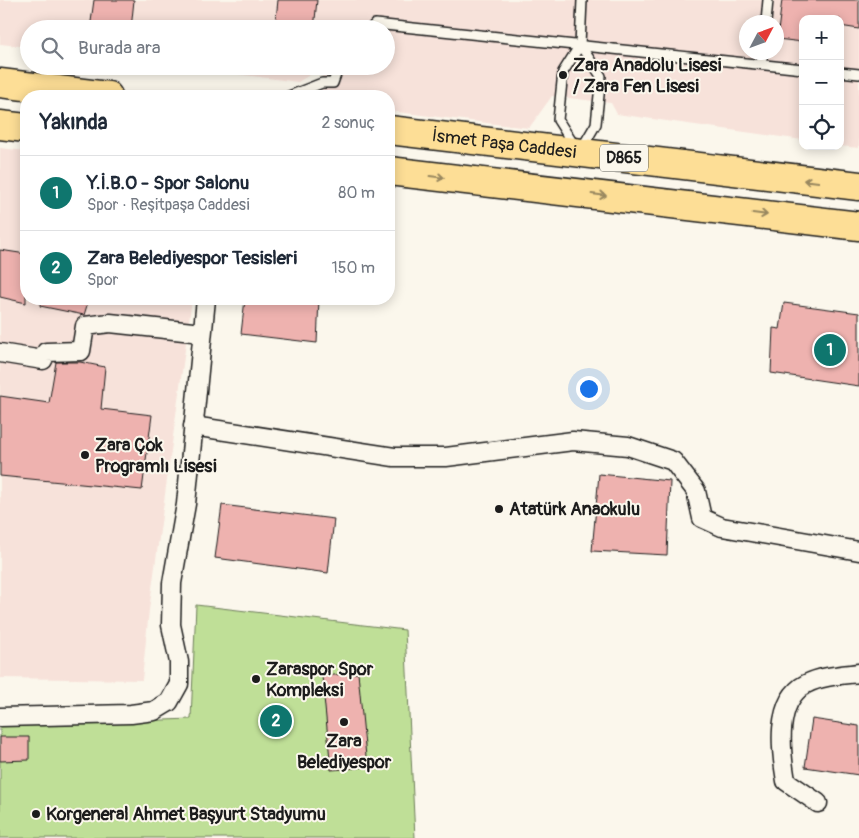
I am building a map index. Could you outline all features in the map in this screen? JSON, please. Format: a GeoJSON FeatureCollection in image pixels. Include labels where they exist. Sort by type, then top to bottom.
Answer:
{"type":"FeatureCollection","features":[{"type":"Feature","properties":{"kind":"highway"},"geometry":{"type":"LineString","coordinates":[[0,83],[58,90]]}},
{"type":"Feature","properties":{"kind":"highway"},"geometry":{"type":"LineString","coordinates":[[0,125],[20,127]]}},
{"type":"Feature","properties":{"kind":"highway","name":"İsmet Paşa Caddesi"},"geometry":{"type":"LineString","coordinates":[[395,131],[859,186]]}},
{"type":"Feature","properties":{"kind":"highway","name":"D865"},"geometry":{"type":"LineString","coordinates":[[395,172],[855,226]]}},
{"type":"Feature","properties":{"kind":"street"},"geometry":{"type":"LineString","coordinates":[[0,717],[131,714],[154,711],[169,702],[179,684],[179,662],[171,625],[172,583],[186,504],[205,305]]}},
{"type":"Feature","properties":{"kind":"street"},"geometry":{"type":"LineString","coordinates":[[0,353],[43,360],[46,352],[81,352],[85,326],[110,322],[202,333]]}},
{"type":"Feature","properties":{"kind":"street"},"geometry":{"type":"LineString","coordinates":[[193,426],[394,457],[446,458],[573,441],[628,446],[673,461],[696,491],[702,518],[722,527],[859,551]]}},
{"type":"Feature","properties":{"kind":"street"},"geometry":{"type":"LineString","coordinates":[[818,802],[786,781],[781,750],[785,706],[804,685],[829,677],[859,673]]}},
{"type":"Feature","properties":{"kind":"lane"},"geometry":{"type":"LineString","coordinates":[[580,45],[601,76],[596,124],[579,153],[558,120],[563,72],[580,45],[582,0]]}},
{"type":"Feature","properties":{"kind":"lane"},"geometry":{"type":"LineString","coordinates":[[767,15],[768,0]]}},
{"type":"Feature","properties":{"kind":"lane"},"geometry":{"type":"LineString","coordinates":[[395,26],[799,68]]}},
{"type":"Feature","properties":{"kind":"lane"},"geometry":{"type":"LineString","coordinates":[[761,64],[762,60]]}},
{"type":"Feature","properties":{"kind":"lane"},"geometry":{"type":"LineString","coordinates":[[844,72],[859,74]]}},
{"type":"Feature","properties":{"kind":"lane"},"geometry":{"type":"LineString","coordinates":[[304,90],[322,83],[333,83],[336,75]]}},
{"type":"Feature","properties":{"kind":"shaded area","name":"Zara Anadolu Lisesi / Zara Fen Lisesi"},"geometry":{"type":"Polygon","coordinates":[[[0,0],[859,0],[859,148],[844,146],[844,15],[799,15],[799,139],[617,114],[611,103],[552,96],[529,128],[395,112],[395,90],[321,90],[322,75],[395,75],[395,20],[20,20],[20,46],[0,44],[0,0]]]}},
{"type":"Feature","properties":{"kind":"shaded area","name":"Zara Anadolu Lisesi / Zara Fen Lisesi"},"geometry":{"type":"Polygon","coordinates":[[[244,75],[310,75],[298,82],[244,75]]]}},
{"type":"Feature","properties":{"kind":"shaded area","name":"Zara Çok Programlı Lisesi"},"geometry":{"type":"Polygon","coordinates":[[[0,148],[20,150],[20,305],[191,305],[149,610],[142,680],[0,678],[0,148]]]}},
{"type":"Feature","properties":{"kind":"green space"},"geometry":{"type":"Polygon","coordinates":[[[196,605],[405,630],[415,838],[0,838],[0,726],[191,719],[196,605]]]}},
{"type":"Feature","properties":{"kind":"building"},"geometry":{"type":"Polygon","coordinates":[[[94,0],[134,0],[132,20],[91,20],[94,0]]]}},
{"type":"Feature","properties":{"kind":"building"},"geometry":{"type":"Polygon","coordinates":[[[278,0],[317,0],[315,20],[276,20],[278,0]]]}},
{"type":"Feature","properties":{"kind":"building"},"geometry":{"type":"Polygon","coordinates":[[[782,0],[859,0],[859,29],[844,27],[844,15],[799,15],[799,42],[784,40],[784,15],[780,15],[782,0]]]}},
{"type":"Feature","properties":{"kind":"building"},"geometry":{"type":"Polygon","coordinates":[[[0,250],[20,253],[20,302],[0,297],[0,250]]]}},
{"type":"Feature","properties":{"kind":"building"},"geometry":{"type":"Polygon","coordinates":[[[784,303],[859,313],[859,386],[771,373],[773,328],[780,329],[784,303]]]}},
{"type":"Feature","properties":{"kind":"building"},"geometry":{"type":"Polygon","coordinates":[[[40,305],[87,305],[84,315],[40,305]]]}},
{"type":"Feature","properties":{"kind":"building"},"geometry":{"type":"Polygon","coordinates":[[[244,305],[319,305],[317,343],[241,334],[244,305]]]}},
{"type":"Feature","properties":{"kind":"building"},"geometry":{"type":"Polygon","coordinates":[[[56,362],[80,362],[105,367],[101,409],[152,415],[142,490],[0,476],[0,396],[49,403],[56,362]]]}},
{"type":"Feature","properties":{"kind":"building"},"geometry":{"type":"Polygon","coordinates":[[[599,474],[670,481],[667,555],[592,551],[599,474]]]}},
{"type":"Feature","properties":{"kind":"building"},"geometry":{"type":"Polygon","coordinates":[[[222,505],[334,519],[328,573],[215,558],[222,505]]]}},
{"type":"Feature","properties":{"kind":"building","name":"Zara Belediyespor"},"geometry":{"type":"Polygon","coordinates":[[[358,673],[367,767],[331,770],[322,676],[358,673]]]}},
{"type":"Feature","properties":{"kind":"building"},"geometry":{"type":"Polygon","coordinates":[[[812,719],[859,726],[859,775],[805,767],[812,719]]]}},
{"type":"Feature","properties":{"kind":"building"},"geometry":{"type":"Polygon","coordinates":[[[0,737],[29,737],[29,760],[0,761],[0,737]]]}},
{"type":"Feature","properties":{"kind":"place","name":"Zara Anadolu Lisesi / Zara Fen Lisesi"},"geometry":{"type":"Point","coordinates":[563,75]}},
{"type":"Feature","properties":{"kind":"place","name":"Y.İ.B.O - Spor Salonu"},"geometry":{"type":"Point","coordinates":[830,350]}},
{"type":"Feature","properties":{"kind":"place","name":"Zara Çok Programlı Lisesi"},"geometry":{"type":"Point","coordinates":[85,455]}},
{"type":"Feature","properties":{"kind":"place","name":"Atatürk Anaokulu"},"geometry":{"type":"Point","coordinates":[499,509]}},
{"type":"Feature","properties":{"kind":"place","name":"Zaraspor Spor Kompleksi"},"geometry":{"type":"Point","coordinates":[256,679]}},
{"type":"Feature","properties":{"kind":"place","name":"Zara Belediyespor Tesisleri"},"geometry":{"type":"Point","coordinates":[276,721]}},
{"type":"Feature","properties":{"kind":"place","name":"Zara Belediyespor"},"geometry":{"type":"Point","coordinates":[344,722]}},
{"type":"Feature","properties":{"kind":"place","name":"Korgeneral Ahmet Başyurt Stadyumu"},"geometry":{"type":"Point","coordinates":[36,814]}}]}
